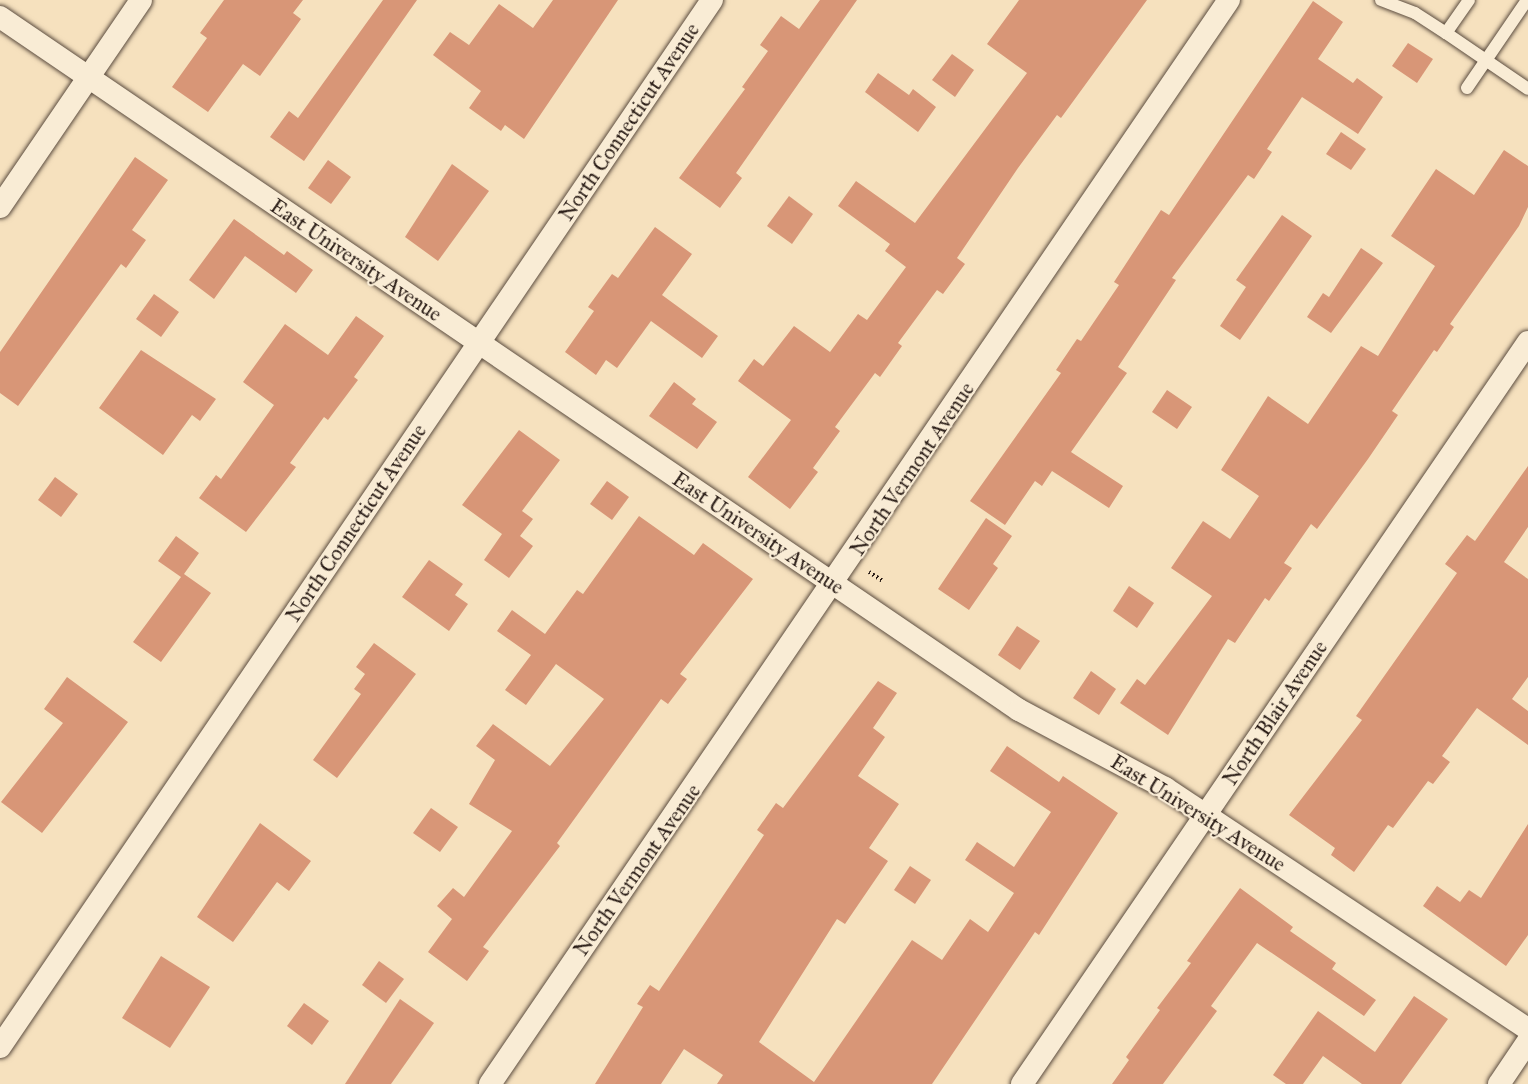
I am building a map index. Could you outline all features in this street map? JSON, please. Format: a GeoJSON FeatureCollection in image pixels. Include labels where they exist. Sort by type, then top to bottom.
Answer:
{"type":"FeatureCollection","features":[{"type":"Feature","properties":{"kind":"street"},"geometry":{"type":"LineString","coordinates":[[0,207],[141,0]]}},
{"type":"Feature","properties":{"kind":"street","name":"North Connecticut Avenue"},"geometry":{"type":"LineString","coordinates":[[0,1047],[712,0]]}},
{"type":"Feature","properties":{"kind":"street","name":"North Vermont Avenue"},"geometry":{"type":"LineString","coordinates":[[490,1084],[834,585],[1230,0]]}},
{"type":"Feature","properties":{"kind":"street","name":"East University Avenue"},"geometry":{"type":"LineString","coordinates":[[0,17],[1019,710],[1133,769],[1528,1029]]}},
{"type":"Feature","properties":{"kind":"street","name":"North Blair Avenue"},"geometry":{"type":"LineString","coordinates":[[1022,1084],[1528,342]]}},
{"type":"Feature","properties":{"kind":"street"},"geometry":{"type":"LineString","coordinates":[[1499,1084],[1528,1041]]}},
{"type":"Feature","properties":{"kind":"lane"},"geometry":{"type":"LineString","coordinates":[[1381,0],[1414,13],[1528,89]]}},
{"type":"Feature","properties":{"kind":"lane"},"geometry":{"type":"LineString","coordinates":[[1446,33],[1469,0]]}},
{"type":"Feature","properties":{"kind":"lane"},"geometry":{"type":"LineString","coordinates":[[1467,88],[1527,0]]}},
{"type":"Feature","properties":{"kind":"path"},"geometry":{"type":"LineString","coordinates":[[866,570],[883,581]]}},
{"type":"Feature","properties":{"kind":"building"},"geometry":{"type":"Polygon","coordinates":[[[224,0],[303,0],[293,13],[301,19],[260,76],[243,64],[208,112],[172,87],[207,38],[200,33],[224,0]]]}},
{"type":"Feature","properties":{"kind":"building"},"geometry":{"type":"Polygon","coordinates":[[[383,0],[417,0],[304,161],[270,137],[289,111],[298,118],[383,0]]]}},
{"type":"Feature","properties":{"kind":"building"},"geometry":{"type":"Polygon","coordinates":[[[553,0],[618,0],[524,139],[505,125],[501,131],[469,108],[481,91],[433,55],[450,32],[469,45],[499,4],[533,28],[553,0]]]}},
{"type":"Feature","properties":{"kind":"building"},"geometry":{"type":"Polygon","coordinates":[[[820,0],[857,0],[736,173],[742,178],[720,208],[679,178],[745,89],[742,87],[768,51],[760,45],[781,16],[799,29],[820,0]]]}},
{"type":"Feature","properties":{"kind":"building"},"geometry":{"type":"Polygon","coordinates":[[[1019,0],[1147,0],[1061,118],[1057,115],[1018,168],[957,258],[965,264],[943,294],[937,290],[898,343],[902,346],[880,377],[875,373],[835,427],[840,431],[813,468],[818,472],[790,509],[748,477],[791,420],[738,381],[754,359],[763,366],[794,326],[830,352],[858,314],[867,320],[906,267],[885,251],[890,244],[838,206],[856,181],[915,223],[1027,73],[987,44],[1019,0]]]}},
{"type":"Feature","properties":{"kind":"building"},"geometry":{"type":"Polygon","coordinates":[[[1313,1],[1343,22],[1318,59],[1353,83],[1357,78],[1383,97],[1358,134],[1302,97],[1267,149],[1272,152],[1254,179],[1248,175],[1172,278],[1176,280],[1118,367],[1127,373],[1071,452],[1123,486],[1109,508],[1052,471],[1042,486],[1035,481],[1005,525],[970,501],[1061,373],[1056,370],[1077,339],[1081,341],[1119,285],[1114,282],[1161,210],[1169,215],[1313,1]]]}},
{"type":"Feature","properties":{"kind":"building"},"geometry":{"type":"Polygon","coordinates":[[[1408,43],[1433,59],[1417,83],[1392,66],[1408,43]]]}},
{"type":"Feature","properties":{"kind":"building"},"geometry":{"type":"Polygon","coordinates":[[[952,54],[974,70],[955,97],[932,80],[952,54]]]}},
{"type":"Feature","properties":{"kind":"building"},"geometry":{"type":"Polygon","coordinates":[[[878,73],[909,95],[913,89],[936,107],[918,132],[865,92],[878,73]]]}},
{"type":"Feature","properties":{"kind":"building"},"geometry":{"type":"Polygon","coordinates":[[[1341,132],[1366,149],[1351,170],[1326,154],[1341,132]]]}},
{"type":"Feature","properties":{"kind":"building"},"geometry":{"type":"Polygon","coordinates":[[[1504,150],[1528,166],[1528,207],[1519,226],[1450,324],[1454,327],[1437,352],[1434,350],[1392,411],[1398,415],[1368,459],[1317,529],[1311,524],[1284,563],[1292,568],[1269,601],[1265,598],[1235,643],[1228,639],[1168,735],[1120,703],[1137,679],[1145,685],[1212,596],[1171,568],[1203,521],[1230,539],[1259,496],[1221,470],[1268,396],[1308,424],[1361,346],[1378,356],[1435,266],[1391,236],[1436,169],[1474,195],[1504,150]]]}},
{"type":"Feature","properties":{"kind":"building"},"geometry":{"type":"Polygon","coordinates":[[[135,157],[168,180],[132,230],[146,240],[126,268],[121,264],[18,406],[0,393],[0,352],[135,157]]]}},
{"type":"Feature","properties":{"kind":"building"},"geometry":{"type":"Polygon","coordinates":[[[328,160],[351,177],[331,204],[308,188],[328,160]]]}},
{"type":"Feature","properties":{"kind":"building"},"geometry":{"type":"Polygon","coordinates":[[[452,164],[489,191],[438,261],[405,237],[452,164]]]}},
{"type":"Feature","properties":{"kind":"building"},"geometry":{"type":"Polygon","coordinates":[[[789,196],[813,214],[792,244],[767,226],[789,196]]]}},
{"type":"Feature","properties":{"kind":"building"},"geometry":{"type":"Polygon","coordinates":[[[1282,215],[1312,236],[1240,340],[1220,326],[1246,287],[1236,280],[1282,215]]]}},
{"type":"Feature","properties":{"kind":"building"},"geometry":{"type":"Polygon","coordinates":[[[234,219],[284,255],[287,251],[313,270],[296,293],[245,256],[214,299],[189,280],[234,219]]]}},
{"type":"Feature","properties":{"kind":"building"},"geometry":{"type":"Polygon","coordinates":[[[655,227],[692,254],[662,295],[718,336],[702,358],[651,321],[617,368],[606,360],[596,375],[565,352],[594,311],[588,307],[612,274],[618,278],[655,227]]]}},
{"type":"Feature","properties":{"kind":"building"},"geometry":{"type":"Polygon","coordinates":[[[1361,248],[1383,263],[1331,333],[1307,317],[1323,293],[1329,297],[1361,248]]]}},
{"type":"Feature","properties":{"kind":"building"},"geometry":{"type":"Polygon","coordinates":[[[154,294],[179,312],[161,337],[136,319],[154,294]]]}},
{"type":"Feature","properties":{"kind":"building"},"geometry":{"type":"Polygon","coordinates":[[[356,316],[384,336],[354,377],[358,380],[328,420],[324,417],[290,463],[296,467],[246,532],[199,498],[216,475],[221,479],[274,405],[243,382],[285,324],[328,355],[356,316]]]}},
{"type":"Feature","properties":{"kind":"building"},"geometry":{"type":"Polygon","coordinates":[[[141,350],[216,399],[200,421],[192,415],[163,455],[99,408],[141,350]]]}},
{"type":"Feature","properties":{"kind":"building"},"geometry":{"type":"Polygon","coordinates":[[[674,382],[696,399],[692,404],[717,422],[697,449],[649,416],[674,382]]]}},
{"type":"Feature","properties":{"kind":"building"},"geometry":{"type":"Polygon","coordinates":[[[1167,390],[1192,407],[1177,429],[1152,412],[1167,390]]]}},
{"type":"Feature","properties":{"kind":"building"},"geometry":{"type":"Polygon","coordinates":[[[519,430],[560,460],[522,511],[533,519],[520,536],[533,546],[509,578],[484,560],[502,534],[462,505],[519,430]]]}},
{"type":"Feature","properties":{"kind":"building"},"geometry":{"type":"Polygon","coordinates":[[[1528,466],[1528,527],[1504,562],[1528,579],[1528,677],[1512,699],[1528,711],[1528,745],[1477,708],[1442,756],[1450,762],[1433,784],[1428,781],[1393,828],[1388,825],[1354,872],[1331,855],[1335,848],[1289,815],[1362,720],[1356,716],[1457,573],[1445,564],[1467,535],[1475,541],[1528,466]]]}},
{"type":"Feature","properties":{"kind":"building"},"geometry":{"type":"Polygon","coordinates":[[[55,477],[78,494],[61,517],[38,500],[55,477]]]}},
{"type":"Feature","properties":{"kind":"building"},"geometry":{"type":"Polygon","coordinates":[[[607,481],[629,497],[612,520],[590,504],[607,481]]]}},
{"type":"Feature","properties":{"kind":"building"},"geometry":{"type":"Polygon","coordinates":[[[639,516],[694,555],[703,543],[753,579],[680,674],[687,679],[668,704],[661,699],[557,843],[560,846],[483,947],[489,951],[467,981],[428,952],[452,919],[437,906],[453,888],[464,897],[512,831],[469,804],[495,760],[476,746],[493,724],[550,766],[604,699],[556,664],[526,705],[505,690],[531,655],[497,631],[512,610],[545,634],[577,590],[583,594],[639,516]]]}},
{"type":"Feature","properties":{"kind":"building"},"geometry":{"type":"Polygon","coordinates":[[[986,518],[1012,536],[993,564],[998,568],[969,610],[938,589],[986,518]]]}},
{"type":"Feature","properties":{"kind":"building"},"geometry":{"type":"Polygon","coordinates":[[[176,536],[199,553],[184,574],[211,593],[161,662],[133,642],[181,577],[158,561],[176,536]]]}},
{"type":"Feature","properties":{"kind":"building"},"geometry":{"type":"Polygon","coordinates":[[[429,560],[463,584],[455,595],[468,604],[449,631],[402,597],[429,560]]]}},
{"type":"Feature","properties":{"kind":"building"},"geometry":{"type":"Polygon","coordinates":[[[1129,586],[1154,603],[1137,628],[1113,611],[1129,586]]]}},
{"type":"Feature","properties":{"kind":"building"},"geometry":{"type":"Polygon","coordinates":[[[1017,626],[1040,641],[1020,670],[998,655],[1017,626]]]}},
{"type":"Feature","properties":{"kind":"building"},"geometry":{"type":"Polygon","coordinates":[[[374,643],[416,674],[337,778],[313,760],[361,694],[354,689],[365,674],[356,667],[374,643]]]}},
{"type":"Feature","properties":{"kind":"building"},"geometry":{"type":"Polygon","coordinates":[[[1091,671],[1116,689],[1099,715],[1073,698],[1091,671]]]}},
{"type":"Feature","properties":{"kind":"building"},"geometry":{"type":"Polygon","coordinates":[[[67,677],[128,722],[42,833],[1,802],[63,723],[44,709],[67,677]]]}},
{"type":"Feature","properties":{"kind":"building"},"geometry":{"type":"Polygon","coordinates":[[[878,681],[897,693],[873,728],[885,737],[858,776],[899,804],[869,848],[888,861],[845,924],[837,919],[759,1042],[814,1082],[912,940],[942,960],[970,919],[988,932],[1014,893],[965,860],[977,842],[1014,867],[1051,812],[990,771],[1007,746],[1059,782],[1063,776],[1118,813],[1039,935],[1035,932],[932,1084],[717,1084],[723,1075],[684,1049],[661,1084],[595,1084],[643,1007],[637,1004],[650,985],[659,991],[764,835],[757,830],[776,803],[783,808],[878,681]]]}},
{"type":"Feature","properties":{"kind":"building"},"geometry":{"type":"Polygon","coordinates":[[[431,808],[458,827],[440,852],[413,833],[431,808]]]}},
{"type":"Feature","properties":{"kind":"building"},"geometry":{"type":"Polygon","coordinates":[[[260,823],[311,861],[289,891],[277,882],[233,942],[197,917],[260,823]]]}},
{"type":"Feature","properties":{"kind":"building"},"geometry":{"type":"Polygon","coordinates":[[[1528,824],[1528,935],[1506,966],[1423,906],[1437,886],[1460,902],[1469,890],[1481,898],[1528,824]]]}},
{"type":"Feature","properties":{"kind":"building"},"geometry":{"type":"Polygon","coordinates":[[[910,866],[931,880],[915,904],[894,890],[910,866]]]}},
{"type":"Feature","properties":{"kind":"building"},"geometry":{"type":"Polygon","coordinates":[[[1240,888],[1293,927],[1290,931],[1336,963],[1332,969],[1376,1000],[1364,1016],[1257,943],[1211,1006],[1217,1011],[1163,1084],[1112,1084],[1129,1060],[1126,1057],[1160,1010],[1157,1008],[1191,963],[1187,961],[1240,888]]]}},
{"type":"Feature","properties":{"kind":"building"},"geometry":{"type":"Polygon","coordinates":[[[161,956],[210,987],[170,1048],[122,1018],[161,956]]]}},
{"type":"Feature","properties":{"kind":"building"},"geometry":{"type":"Polygon","coordinates":[[[379,961],[404,979],[386,1003],[362,985],[379,961]]]}},
{"type":"Feature","properties":{"kind":"building"},"geometry":{"type":"Polygon","coordinates":[[[1414,996],[1448,1019],[1401,1084],[1362,1084],[1323,1056],[1303,1084],[1286,1084],[1273,1075],[1318,1011],[1375,1052],[1414,996]]]}},
{"type":"Feature","properties":{"kind":"building"},"geometry":{"type":"Polygon","coordinates":[[[400,999],[434,1023],[391,1084],[345,1084],[400,999]]]}},
{"type":"Feature","properties":{"kind":"building"},"geometry":{"type":"Polygon","coordinates":[[[304,1003],[329,1021],[312,1045],[287,1026],[304,1003]]]}}]}
